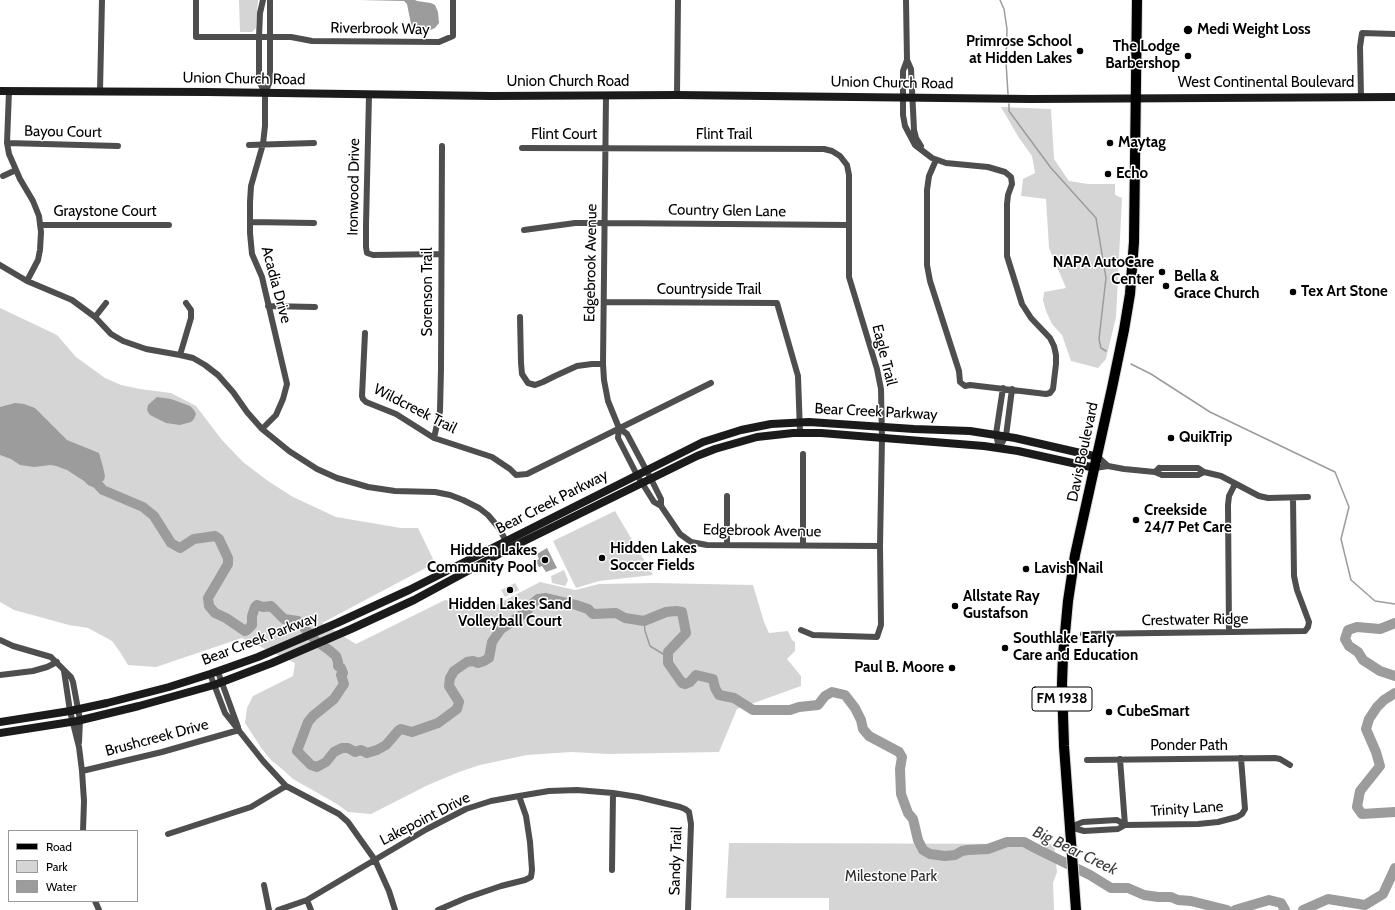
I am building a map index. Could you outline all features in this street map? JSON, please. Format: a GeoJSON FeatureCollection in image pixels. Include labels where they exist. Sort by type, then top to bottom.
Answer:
{"type":"FeatureCollection","features":[{"type":"Feature","properties":{"kind":"main road","name":"Davis Boulevard"},"geometry":{"type":"LineString","coordinates":[[1076,910],[1063,730],[1062,684],[1064,633],[1075,555],[1096,468],[1130,294],[1134,242],[1137,0]]}},
{"type":"Feature","properties":{"kind":"main road","name":"Union Church Road"},"geometry":{"type":"LineString","coordinates":[[0,91],[369,95],[1136,99]]}},
{"type":"Feature","properties":{"kind":"main road","name":"West Continental Boulevard"},"geometry":{"type":"LineString","coordinates":[[1136,99],[1395,97]]}},
{"type":"Feature","properties":{"kind":"main road","name":"Bear Creek Parkway"},"geometry":{"type":"LineString","coordinates":[[0,733],[72,722],[139,706],[218,684],[272,663],[414,600],[508,544],[646,470],[703,442],[729,433],[772,424],[800,422],[829,422],[881,427],[970,431],[1006,436],[1098,457]]}},
{"type":"Feature","properties":{"kind":"main road","name":"Bear Creek Parkway"},"geometry":{"type":"LineString","coordinates":[[0,722],[70,711],[150,692],[218,672],[258,657],[337,623],[705,453],[759,436],[800,432],[842,434],[998,448],[1014,450],[1096,468]]}},
{"type":"Feature","properties":{"kind":"street"},"geometry":{"type":"LineString","coordinates":[[100,91],[102,0]]}},
{"type":"Feature","properties":{"kind":"street"},"geometry":{"type":"LineString","coordinates":[[196,0],[196,37],[270,37]]}},
{"type":"Feature","properties":{"kind":"street"},"geometry":{"type":"LineString","coordinates":[[262,0],[259,37],[259,82],[265,93]]}},
{"type":"Feature","properties":{"kind":"street"},"geometry":{"type":"LineString","coordinates":[[265,93],[270,81],[270,0]]}},
{"type":"Feature","properties":{"kind":"street","name":"Riverbrook Way"},"geometry":{"type":"LineString","coordinates":[[270,37],[291,37],[312,41],[439,42],[453,36],[453,0]]}},
{"type":"Feature","properties":{"kind":"street"},"geometry":{"type":"LineString","coordinates":[[677,96],[678,0]]}},
{"type":"Feature","properties":{"kind":"street"},"geometry":{"type":"LineString","coordinates":[[906,0],[907,60],[903,71],[903,115],[905,126],[915,145],[936,160],[946,163],[988,167],[1005,172],[1011,177],[1012,184],[1008,195],[1007,204],[1007,256],[1022,304],[1031,318],[1050,338],[1055,351],[1056,360],[1053,389],[1050,393],[1046,394],[970,385],[965,386],[961,383],[930,281],[926,257],[927,190],[929,176],[936,160]]}},
{"type":"Feature","properties":{"kind":"street"},"geometry":{"type":"LineString","coordinates":[[1361,97],[1360,47],[1362,33],[1395,34]]}},
{"type":"Feature","properties":{"kind":"street"},"geometry":{"type":"LineString","coordinates":[[907,60],[911,69],[914,134],[930,156]]}},
{"type":"Feature","properties":{"kind":"street"},"geometry":{"type":"LineString","coordinates":[[9,91],[7,143],[9,154],[33,201],[40,225],[40,250],[35,267],[27,281]]}},
{"type":"Feature","properties":{"kind":"street","name":"Acadia Drive"},"geometry":{"type":"LineString","coordinates":[[262,429],[276,415],[283,399],[287,384],[262,277],[252,254],[250,202],[252,186],[266,126],[265,93]]}},
{"type":"Feature","properties":{"kind":"street","name":"Ironwood Drive"},"geometry":{"type":"LineString","coordinates":[[369,95],[366,225],[367,253],[374,255],[441,254]]}},
{"type":"Feature","properties":{"kind":"street","name":"Edgebrook Avenue"},"geometry":{"type":"LineString","coordinates":[[606,96],[603,364],[607,395],[611,410],[619,428],[627,434],[661,499],[661,506]]}},
{"type":"Feature","properties":{"kind":"street","name":"Bayou Court"},"geometry":{"type":"LineString","coordinates":[[7,143],[118,146]]}},
{"type":"Feature","properties":{"kind":"street"},"geometry":{"type":"LineString","coordinates":[[249,145],[314,143]]}},
{"type":"Feature","properties":{"kind":"street","name":"Sorenson Trail"},"geometry":{"type":"LineString","coordinates":[[434,438],[440,411],[442,146]]}},
{"type":"Feature","properties":{"kind":"street","name":"Flint Court"},"geometry":{"type":"LineString","coordinates":[[522,148],[605,148]]}},
{"type":"Feature","properties":{"kind":"street","name":"Flint Trail"},"geometry":{"type":"LineString","coordinates":[[605,148],[824,149],[832,151],[840,156]]}},
{"type":"Feature","properties":{"kind":"street","name":"Eagle Trail"},"geometry":{"type":"LineString","coordinates":[[800,630],[813,635],[876,636],[881,625],[880,546],[882,438],[880,379],[850,277],[848,225],[849,172],[847,165],[840,156]]}},
{"type":"Feature","properties":{"kind":"street"},"geometry":{"type":"LineString","coordinates":[[3,176],[16,170]]}},
{"type":"Feature","properties":{"kind":"street"},"geometry":{"type":"LineString","coordinates":[[250,222],[314,223]]}},
{"type":"Feature","properties":{"kind":"street","name":"Country Glen Lane"},"geometry":{"type":"LineString","coordinates":[[524,230],[575,223],[848,225]]}},
{"type":"Feature","properties":{"kind":"street","name":"Graystone Court"},"geometry":{"type":"LineString","coordinates":[[40,225],[169,225]]}},
{"type":"Feature","properties":{"kind":"street"},"geometry":{"type":"LineString","coordinates":[[0,265],[27,281],[72,300],[95,317],[111,334],[122,341],[146,349],[193,358],[205,365],[218,375],[262,429],[279,444],[322,471],[363,486],[388,491],[443,493],[469,502],[488,515],[499,528],[508,544]]}},
{"type":"Feature","properties":{"kind":"street","name":"Countryside Trail"},"geometry":{"type":"LineString","coordinates":[[604,302],[777,303],[797,371],[800,432]]}},
{"type":"Feature","properties":{"kind":"street"},"geometry":{"type":"LineString","coordinates":[[95,317],[106,303]]}},
{"type":"Feature","properties":{"kind":"street"},"geometry":{"type":"LineString","coordinates":[[180,355],[191,318],[191,310],[186,303]]}},
{"type":"Feature","properties":{"kind":"street"},"geometry":{"type":"LineString","coordinates":[[268,306],[315,307]]}},
{"type":"Feature","properties":{"kind":"street"},"geometry":{"type":"LineString","coordinates":[[520,317],[522,374],[528,383],[535,385],[577,366],[603,364]]}},
{"type":"Feature","properties":{"kind":"street","name":"Wildcreek Trail"},"geometry":{"type":"LineString","coordinates":[[365,334],[363,400],[396,414],[434,438],[492,457],[516,475],[527,474],[710,383]]}},
{"type":"Feature","properties":{"kind":"street"},"geometry":{"type":"LineString","coordinates":[[998,448],[996,434],[1002,388]]}},
{"type":"Feature","properties":{"kind":"street"},"geometry":{"type":"LineString","coordinates":[[998,448],[1006,436],[1012,389]]}},
{"type":"Feature","properties":{"kind":"street","name":"Edgebrook Avenue"},"geometry":{"type":"LineString","coordinates":[[619,428],[618,438],[642,483],[654,502],[661,506],[680,534],[691,542],[707,545],[880,546]]}},
{"type":"Feature","properties":{"kind":"street"},"geometry":{"type":"LineString","coordinates":[[803,454],[803,545]]}},
{"type":"Feature","properties":{"kind":"street","name":"Bear Creek Parkway"},"geometry":{"type":"LineString","coordinates":[[1098,457],[1108,466]]}},
{"type":"Feature","properties":{"kind":"street","name":"Bear Creek Parkway"},"geometry":{"type":"LineString","coordinates":[[1096,468],[1108,466],[1155,472],[1162,475],[1198,475],[1204,472],[1216,474],[1259,496],[1268,498],[1308,497]]}},
{"type":"Feature","properties":{"kind":"street"},"geometry":{"type":"LineString","coordinates":[[1230,632],[1228,505],[1229,496],[1235,484]]}},
{"type":"Feature","properties":{"kind":"street"},"geometry":{"type":"LineString","coordinates":[[726,545],[727,496]]}},
{"type":"Feature","properties":{"kind":"street","name":"Crestwater Ridge"},"geometry":{"type":"LineString","coordinates":[[1083,634],[1301,632],[1307,629],[1309,622],[1297,590],[1294,576],[1293,498]]}},
{"type":"Feature","properties":{"kind":"street"},"geometry":{"type":"LineString","coordinates":[[0,640],[13,646],[45,655],[57,662],[71,677],[79,709],[79,747]]}},
{"type":"Feature","properties":{"kind":"street"},"geometry":{"type":"LineString","coordinates":[[0,675],[47,668],[57,662]]}},
{"type":"Feature","properties":{"kind":"street"},"geometry":{"type":"LineString","coordinates":[[64,671],[72,722],[79,747],[82,771],[84,801],[83,830]]}},
{"type":"Feature","properties":{"kind":"street"},"geometry":{"type":"LineString","coordinates":[[218,672],[218,684],[225,713],[263,761],[286,786],[338,814],[348,822],[375,860],[389,891],[395,910]]}},
{"type":"Feature","properties":{"kind":"street"},"geometry":{"type":"LineString","coordinates":[[210,674],[218,684]]}},
{"type":"Feature","properties":{"kind":"street","name":"Brushcreek Drive"},"geometry":{"type":"LineString","coordinates":[[82,771],[162,752],[239,730]]}},
{"type":"Feature","properties":{"kind":"street","name":"Trinity Lane"},"geometry":{"type":"LineString","coordinates":[[1070,828],[1084,831],[1118,829],[1125,825],[1198,824],[1218,822],[1239,816],[1245,809],[1241,758]]}},
{"type":"Feature","properties":{"kind":"street","name":"Ponder Path"},"geometry":{"type":"LineString","coordinates":[[1087,760],[1275,758],[1280,759],[1290,765]]}},
{"type":"Feature","properties":{"kind":"street"},"geometry":{"type":"LineString","coordinates":[[1120,759],[1125,825]]}},
{"type":"Feature","properties":{"kind":"street"},"geometry":{"type":"LineString","coordinates":[[168,834],[251,807],[286,786]]}},
{"type":"Feature","properties":{"kind":"street","name":"Lakepoint Drive"},"geometry":{"type":"LineString","coordinates":[[278,910],[307,900],[427,829],[466,809],[491,801],[549,791],[577,790],[638,797],[680,807],[689,812]]}},
{"type":"Feature","properties":{"kind":"street"},"geometry":{"type":"LineString","coordinates":[[612,870],[613,793]]}},
{"type":"Feature","properties":{"kind":"street"},"geometry":{"type":"LineString","coordinates":[[438,910],[466,898],[525,880],[531,876],[530,842],[526,816],[519,796]]}},
{"type":"Feature","properties":{"kind":"street","name":"Sandy Trail"},"geometry":{"type":"LineString","coordinates":[[688,910],[691,824],[689,812]]}},
{"type":"Feature","properties":{"kind":"street","name":"Trinity Lane"},"geometry":{"type":"LineString","coordinates":[[1070,828],[1083,822],[1117,820],[1125,825]]}},
{"type":"Feature","properties":{"kind":"street"},"geometry":{"type":"LineString","coordinates":[[1104,821],[1104,830]]}},
{"type":"Feature","properties":{"kind":"street"},"geometry":{"type":"LineString","coordinates":[[264,885],[269,910]]}},
{"type":"Feature","properties":{"kind":"street"},"geometry":{"type":"LineString","coordinates":[[307,900],[311,910]]}},
{"type":"Feature","properties":{"kind":"green space"},"geometry":{"type":"Polygon","coordinates":[[[239,0],[258,0],[256,28],[252,32],[240,32],[239,0]]]}},
{"type":"Feature","properties":{"kind":"green space"},"geometry":{"type":"Polygon","coordinates":[[[1001,107],[1051,109],[1054,159],[1069,181],[1088,184],[1115,184],[1115,195],[1122,198],[1116,317],[1106,359],[1098,368],[1071,361],[1062,335],[1052,324],[1046,311],[1043,300],[1044,292],[1066,288],[1049,248],[1046,199],[1021,196],[1023,179],[1035,173],[1032,156],[1019,138],[1001,107]]]}},
{"type":"Feature","properties":{"kind":"green space"},"geometry":{"type":"Polygon","coordinates":[[[0,308],[57,335],[76,357],[105,378],[121,385],[171,393],[196,406],[222,440],[243,462],[268,481],[293,497],[336,517],[401,528],[418,528],[435,563],[322,623],[356,644],[445,600],[488,609],[540,582],[575,590],[599,584],[654,583],[753,585],[764,622],[769,633],[788,631],[792,640],[795,642],[795,651],[787,659],[801,676],[801,686],[737,709],[719,752],[609,754],[571,752],[527,755],[480,765],[459,772],[428,785],[371,814],[348,812],[337,804],[293,779],[271,760],[245,723],[247,708],[253,696],[293,676],[295,663],[242,638],[156,667],[128,665],[112,641],[88,628],[69,625],[14,610],[0,602],[0,308]]]}},
{"type":"Feature","properties":{"kind":"green space","name":"Hidden Lakes Soccer Fields"},"geometry":{"type":"Polygon","coordinates":[[[615,511],[653,575],[599,581],[576,588],[553,541],[615,511]]]}},
{"type":"Feature","properties":{"kind":"green space"},"geometry":{"type":"Polygon","coordinates":[[[564,570],[568,580],[566,585],[552,583],[551,576],[564,570]]]}},
{"type":"Feature","properties":{"kind":"green space","name":"Hidden Lakes Sand Volleyball Court"},"geometry":{"type":"Polygon","coordinates":[[[515,583],[519,590],[505,597],[501,590],[515,583]]]}},
{"type":"Feature","properties":{"kind":"green space","name":"Milestone Park"},"geometry":{"type":"Polygon","coordinates":[[[729,843],[1054,844],[1057,872],[1053,883],[1054,910],[829,910],[829,898],[726,898],[729,843]]]}},
{"type":"Feature","properties":{"kind":"water"},"geometry":{"type":"Polygon","coordinates":[[[360,0],[415,0],[431,3],[435,5],[438,12],[439,23],[435,28],[428,31],[412,29],[407,4],[404,1],[360,0]]]}},
{"type":"Feature","properties":{"kind":"water"},"geometry":{"type":"Polygon","coordinates":[[[157,397],[171,399],[190,406],[196,414],[194,419],[191,422],[180,425],[166,423],[150,415],[147,410],[148,405],[157,397]]]}},
{"type":"Feature","properties":{"kind":"water"},"geometry":{"type":"Polygon","coordinates":[[[15,403],[24,404],[35,408],[67,440],[99,453],[105,476],[104,480],[95,488],[88,485],[67,470],[56,466],[51,465],[34,467],[20,465],[11,459],[0,455],[0,407],[15,403]]]}},
{"type":"Feature","properties":{"kind":"water","name":"Hidden Lakes Community Pool"},"geometry":{"type":"Polygon","coordinates":[[[547,548],[557,568],[546,572],[542,566],[539,567],[536,561],[539,559],[537,554],[547,548]]]}},
{"type":"Feature","properties":{"kind":"waterway"},"geometry":{"type":"LineString","coordinates":[[1000,0],[1004,9],[1007,29],[1006,62],[1008,94]]}},
{"type":"Feature","properties":{"kind":"waterway"},"geometry":{"type":"LineString","coordinates":[[1009,104],[1009,111],[1051,168],[1096,218],[1106,278],[1099,339],[1101,348],[1106,351]]}},
{"type":"Feature","properties":{"kind":"waterway"},"geometry":{"type":"LineString","coordinates":[[1131,364],[1151,374],[1210,412],[1335,472],[1349,507],[1341,539],[1351,580],[1375,601],[1395,604]]}},
{"type":"Feature","properties":{"kind":"waterway","name":"Big Bear Creek"},"geometry":{"type":"LineString","coordinates":[[90,476],[103,490],[143,507],[154,516],[171,543],[180,548],[194,539],[215,536],[219,539],[228,558],[228,564],[208,598],[209,606],[215,613],[226,618],[245,631],[252,625],[252,616],[257,605],[263,607],[271,606],[284,619],[298,621],[316,641],[336,656],[338,666],[341,668],[343,673],[341,675],[344,684],[334,699],[308,722],[297,751],[311,765],[317,767],[326,762],[334,752],[342,748],[348,748],[355,752],[361,750],[367,753],[377,750],[386,745],[401,729],[412,732],[438,723],[457,709],[459,702],[449,686],[450,678],[454,671],[467,662],[473,661],[478,663],[489,658],[492,642],[501,629],[526,612],[538,599],[546,598],[576,605],[588,609],[593,614],[616,613],[625,618],[644,621],[666,612],[676,611],[682,612],[686,633],[668,652],[668,663],[682,683],[685,684],[690,682],[696,675],[713,679],[715,688],[719,695],[734,698],[753,710],[790,710],[799,707],[818,705],[825,696],[832,692],[845,695],[855,708],[861,720],[863,729],[869,736],[899,752],[902,757],[900,769],[901,794],[908,813],[913,819],[918,840],[923,850],[930,854],[945,856],[955,855],[962,851],[988,849],[1007,842],[1024,842],[1090,875],[1111,888],[1128,888],[1144,895],[1171,897],[1178,900],[1191,901],[1227,910]]}},
{"type":"Feature","properties":{"kind":"waterway"},"geometry":{"type":"LineString","coordinates":[[644,621],[645,631],[650,646],[668,657]]}},
{"type":"Feature","properties":{"kind":"waterway","name":"Big Bear Creek"},"geometry":{"type":"LineString","coordinates":[[1395,623],[1380,629],[1357,627],[1348,630],[1345,639],[1349,646],[1358,652],[1363,660],[1380,671],[1395,676]]}},
{"type":"Feature","properties":{"kind":"waterway","name":"Big Bear Creek"},"geometry":{"type":"LineString","coordinates":[[1395,693],[1384,700],[1369,719],[1366,729],[1376,752],[1380,766],[1360,791],[1357,807],[1362,814],[1395,812]]}},
{"type":"Feature","properties":{"kind":"waterway","name":"Big Bear Creek"},"geometry":{"type":"LineString","coordinates":[[1303,910],[1328,899],[1365,905],[1383,894],[1395,868]]}},
{"type":"Feature","properties":{"kind":"waterway","name":"Big Bear Creek"},"geometry":{"type":"LineString","coordinates":[[1235,910],[1269,900],[1281,903],[1285,910]]}},
{"type":"Feature","properties":{"kind":"place","name":"Medi Weight Loss"},"geometry":{"type":"Point","coordinates":[1188,30]}},
{"type":"Feature","properties":{"kind":"place","name":"Primrose School at Hidden Lakes"},"geometry":{"type":"Point","coordinates":[1080,51]}},
{"type":"Feature","properties":{"kind":"place","name":"The Lodge Barbershop"},"geometry":{"type":"Point","coordinates":[1188,56]}},
{"type":"Feature","properties":{"kind":"place","name":"Maytag"},"geometry":{"type":"Point","coordinates":[1110,143]}},
{"type":"Feature","properties":{"kind":"place","name":"Echo"},"geometry":{"type":"Point","coordinates":[1108,174]}},
{"type":"Feature","properties":{"kind":"place","name":"NAPA AutoCare Center"},"geometry":{"type":"Point","coordinates":[1162,272]}},
{"type":"Feature","properties":{"kind":"place","name":"Bella & Grace Church"},"geometry":{"type":"Point","coordinates":[1166,286]}},
{"type":"Feature","properties":{"kind":"place","name":"Tex Art Stone"},"geometry":{"type":"Point","coordinates":[1293,292]}},
{"type":"Feature","properties":{"kind":"place","name":"QuikTrip"},"geometry":{"type":"Point","coordinates":[1171,438]}},
{"type":"Feature","properties":{"kind":"place","name":"Creekside 24/7 Pet Care"},"geometry":{"type":"Point","coordinates":[1136,520]}},
{"type":"Feature","properties":{"kind":"place","name":"Hidden Lakes Soccer Fields"},"geometry":{"type":"Point","coordinates":[602,558]}},
{"type":"Feature","properties":{"kind":"place","name":"Hidden Lakes Community Pool"},"geometry":{"type":"Point","coordinates":[545,560]}},
{"type":"Feature","properties":{"kind":"place","name":"Lavish Nail"},"geometry":{"type":"Point","coordinates":[1026,569]}},
{"type":"Feature","properties":{"kind":"place","name":"Hidden Lakes Sand Volleyball Court"},"geometry":{"type":"Point","coordinates":[510,590]}},
{"type":"Feature","properties":{"kind":"place","name":"Allstate Ray Gustafson"},"geometry":{"type":"Point","coordinates":[955,606]}},
{"type":"Feature","properties":{"kind":"place","name":"Southlake Early Care and Education"},"geometry":{"type":"Point","coordinates":[1005,648]}},
{"type":"Feature","properties":{"kind":"place","name":"Paul B. Moore"},"geometry":{"type":"Point","coordinates":[952,668]}},
{"type":"Feature","properties":{"kind":"place","name":"CubeSmart"},"geometry":{"type":"Point","coordinates":[1109,712]}}]}
